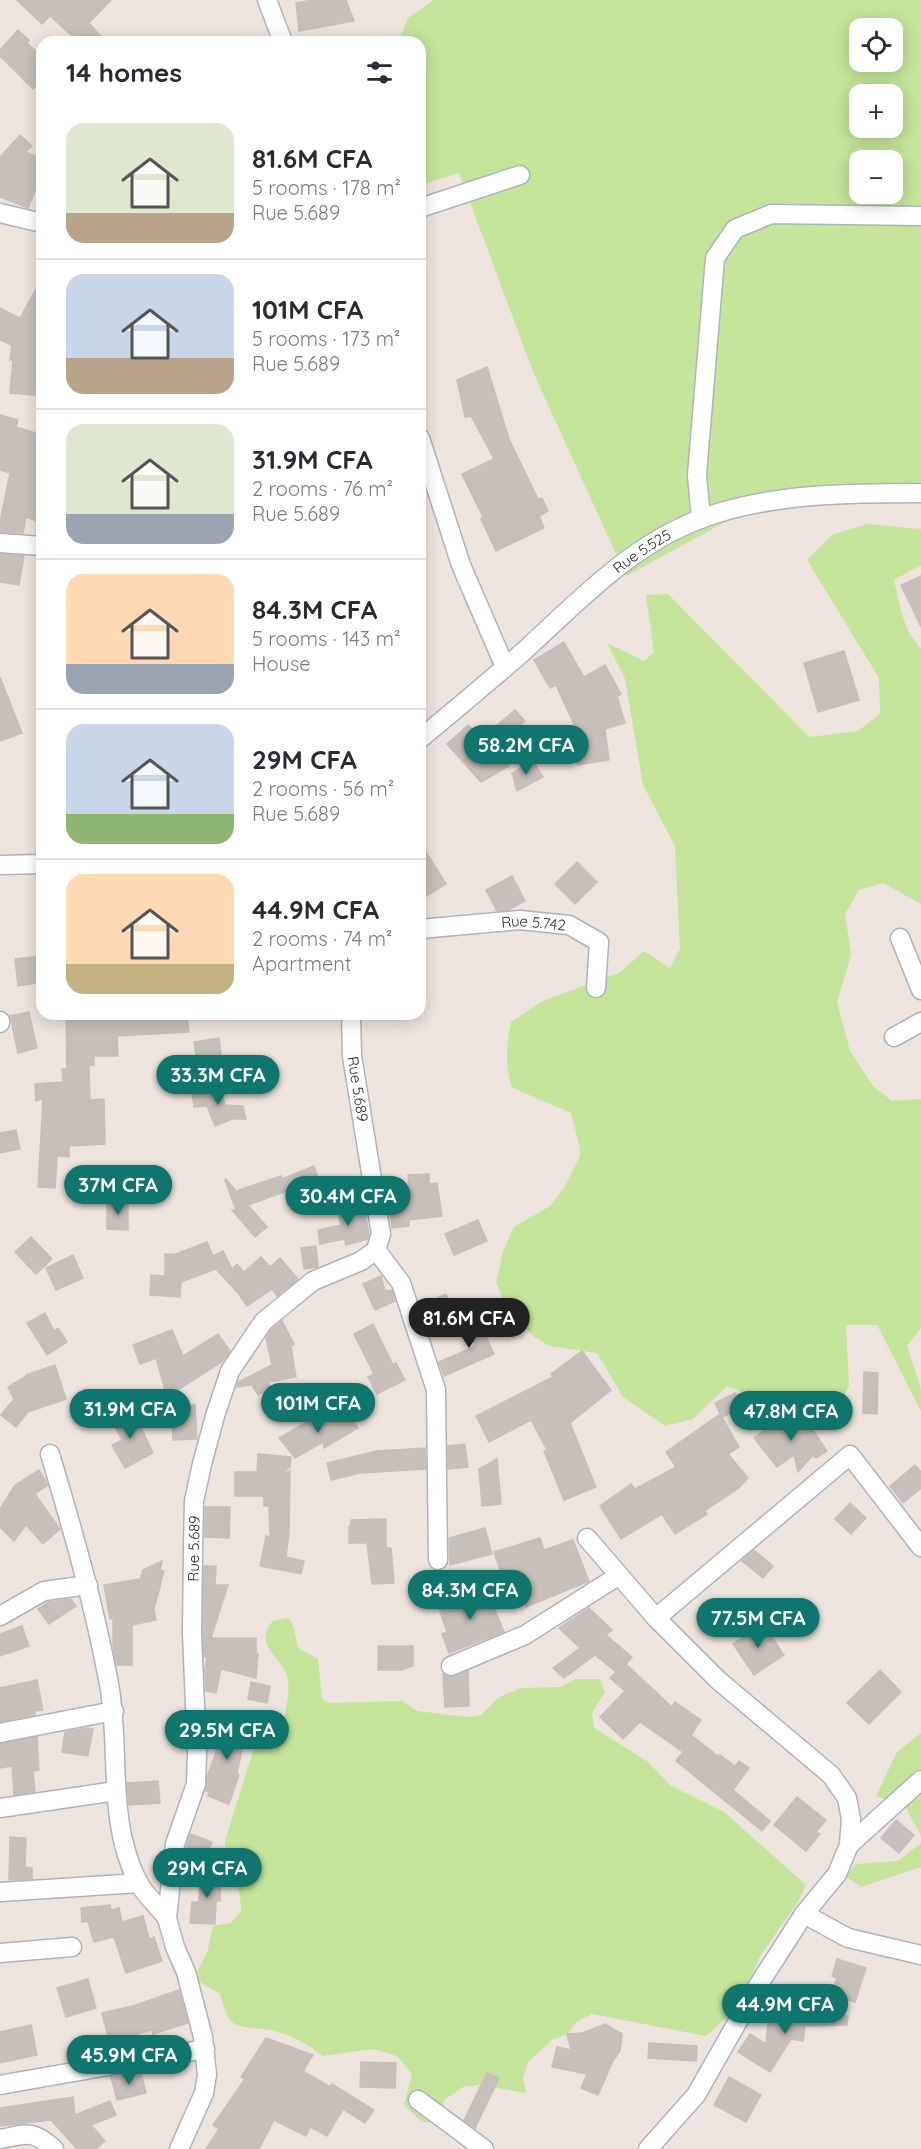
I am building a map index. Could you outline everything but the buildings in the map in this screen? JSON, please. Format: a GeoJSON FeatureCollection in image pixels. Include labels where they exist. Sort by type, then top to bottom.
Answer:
{"type":"FeatureCollection","features":[{"type":"Feature","properties":{"kind":"street"},"geometry":{"type":"LineString","coordinates":[[267,0],[281,36]]}},
{"type":"Feature","properties":{"kind":"street"},"geometry":{"type":"LineString","coordinates":[[426,206],[520,175]]}},
{"type":"Feature","properties":{"kind":"street"},"geometry":{"type":"LineString","coordinates":[[0,213],[36,222]]}},
{"type":"Feature","properties":{"kind":"street"},"geometry":{"type":"LineString","coordinates":[[701,519],[697,475],[715,258],[735,230],[771,214],[921,216]]}},
{"type":"Feature","properties":{"kind":"street"},"geometry":{"type":"LineString","coordinates":[[426,457],[461,565],[505,667]]}},
{"type":"Feature","properties":{"kind":"street","name":"Rue 5.525"},"geometry":{"type":"LineString","coordinates":[[426,734],[618,566],[653,542],[701,519],[758,504],[821,496],[921,493]]}},
{"type":"Feature","properties":{"kind":"street"},"geometry":{"type":"LineString","coordinates":[[0,543],[36,546]]}},
{"type":"Feature","properties":{"kind":"street"},"geometry":{"type":"LineString","coordinates":[[0,865],[36,864]]}},
{"type":"Feature","properties":{"kind":"street","name":"Rue 5.742"},"geometry":{"type":"LineString","coordinates":[[426,928],[520,920],[568,925],[599,942],[596,988]]}},
{"type":"Feature","properties":{"kind":"street"},"geometry":{"type":"LineString","coordinates":[[900,938],[921,990]]}},
{"type":"Feature","properties":{"kind":"street","name":"Rue 5.689"},"geometry":{"type":"LineString","coordinates":[[179,2149],[204,2093],[207,2075],[205,2049],[186,1972],[175,1947],[167,1918],[175,1844],[196,1784],[192,1633],[194,1501],[215,1416],[230,1371],[263,1322],[314,1281],[361,1262],[376,1250],[381,1234],[352,1056],[351,1020]]}},
{"type":"Feature","properties":{"kind":"street"},"geometry":{"type":"LineString","coordinates":[[894,1037],[921,1022]]}},
{"type":"Feature","properties":{"kind":"street"},"geometry":{"type":"LineString","coordinates":[[376,1250],[401,1283],[436,1390],[438,1560]]}},
{"type":"Feature","properties":{"kind":"street"},"geometry":{"type":"LineString","coordinates":[[50,1454],[98,1622],[114,1711],[116,1791],[120,1826],[139,1883],[167,1918]]}},
{"type":"Feature","properties":{"kind":"street"},"geometry":{"type":"LineString","coordinates":[[656,1618],[850,1455],[921,1547]]}},
{"type":"Feature","properties":{"kind":"street"},"geometry":{"type":"LineString","coordinates":[[586,1538],[656,1618],[718,1680],[831,1775],[847,1798],[851,1819],[849,1845],[837,1874],[804,1914],[759,1984],[696,2095],[648,2149]]}},
{"type":"Feature","properties":{"kind":"street"},"geometry":{"type":"LineString","coordinates":[[451,1666],[525,1635],[618,1576]]}},
{"type":"Feature","properties":{"kind":"street"},"geometry":{"type":"LineString","coordinates":[[0,1616],[44,1592],[88,1585]]}},
{"type":"Feature","properties":{"kind":"street"},"geometry":{"type":"LineString","coordinates":[[0,1733],[114,1711]]}},
{"type":"Feature","properties":{"kind":"street"},"geometry":{"type":"LineString","coordinates":[[849,1845],[921,1780]]}},
{"type":"Feature","properties":{"kind":"street"},"geometry":{"type":"LineString","coordinates":[[0,1808],[116,1791]]}},
{"type":"Feature","properties":{"kind":"street"},"geometry":{"type":"LineString","coordinates":[[0,1892],[139,1883]]}},
{"type":"Feature","properties":{"kind":"street"},"geometry":{"type":"LineString","coordinates":[[804,1914],[848,1938],[921,1955]]}},
{"type":"Feature","properties":{"kind":"street"},"geometry":{"type":"LineString","coordinates":[[0,1953],[72,1947]]}},
{"type":"Feature","properties":{"kind":"street"},"geometry":{"type":"LineString","coordinates":[[0,2085],[205,2049]]}},
{"type":"Feature","properties":{"kind":"street"},"geometry":{"type":"LineString","coordinates":[[418,2100],[484,2149]]}},
{"type":"Feature","properties":{"kind":"street"},"geometry":{"type":"LineString","coordinates":[[0,2139],[27,2134],[37,2135],[54,2149]]}},
{"type":"Feature","properties":{"kind":"green space"},"geometry":{"type":"Polygon","coordinates":[[[434,0],[921,0],[921,498],[854,496],[731,519],[626,576],[534,374],[459,173],[426,183],[426,36],[400,36],[408,18],[434,0]]]}},
{"type":"Feature","properties":{"kind":"green space"},"geometry":{"type":"Polygon","coordinates":[[[867,524],[921,529],[921,565],[894,580],[906,625],[921,649],[921,904],[883,883],[859,890],[845,914],[851,955],[837,1002],[850,1051],[873,1086],[892,1101],[921,1099],[921,1328],[907,1346],[921,1389],[921,1411],[877,1325],[846,1325],[849,1386],[835,1412],[802,1414],[727,1386],[693,1419],[665,1426],[623,1397],[597,1353],[549,1346],[533,1336],[509,1312],[496,1283],[503,1251],[514,1227],[550,1206],[565,1186],[580,1156],[571,1113],[513,1088],[507,1064],[511,1022],[543,1001],[619,973],[644,951],[670,968],[680,949],[675,846],[643,785],[625,679],[607,643],[644,661],[654,652],[646,595],[668,594],[809,737],[858,731],[880,714],[879,678],[807,560],[832,535],[867,524]]]}},
{"type":"Feature","properties":{"kind":"green space"},"geometry":{"type":"Polygon","coordinates":[[[288,1618],[293,1625],[298,1648],[318,1659],[322,1699],[329,1703],[403,1701],[417,1711],[466,1717],[481,1715],[498,1698],[520,1688],[560,1687],[576,1679],[600,1679],[605,1692],[592,1713],[594,1728],[648,1762],[671,1786],[724,1812],[806,1885],[799,1900],[759,1958],[742,2004],[706,2036],[592,2014],[576,2022],[567,2034],[552,2040],[528,2062],[523,2077],[526,2093],[480,2085],[463,2087],[443,2101],[444,2116],[438,2122],[422,2122],[404,2105],[412,2074],[397,2056],[373,2049],[323,2056],[290,2036],[242,2026],[231,2021],[220,1994],[198,1981],[196,1974],[207,1953],[213,1926],[231,1923],[241,1911],[240,1895],[225,1857],[225,1841],[257,1738],[285,1717],[288,1679],[286,1672],[267,1645],[266,1638],[267,1630],[273,1621],[288,1618]]]}},
{"type":"Feature","properties":{"kind":"green space"},"geometry":{"type":"Polygon","coordinates":[[[921,1733],[921,1836],[906,1808],[876,1796],[897,1752],[921,1733]]]}},
{"type":"Feature","properties":{"kind":"green space"},"geometry":{"type":"Polygon","coordinates":[[[921,1843],[921,1867],[861,1887],[845,1876],[856,1864],[898,1861],[921,1843]]]}}]}
